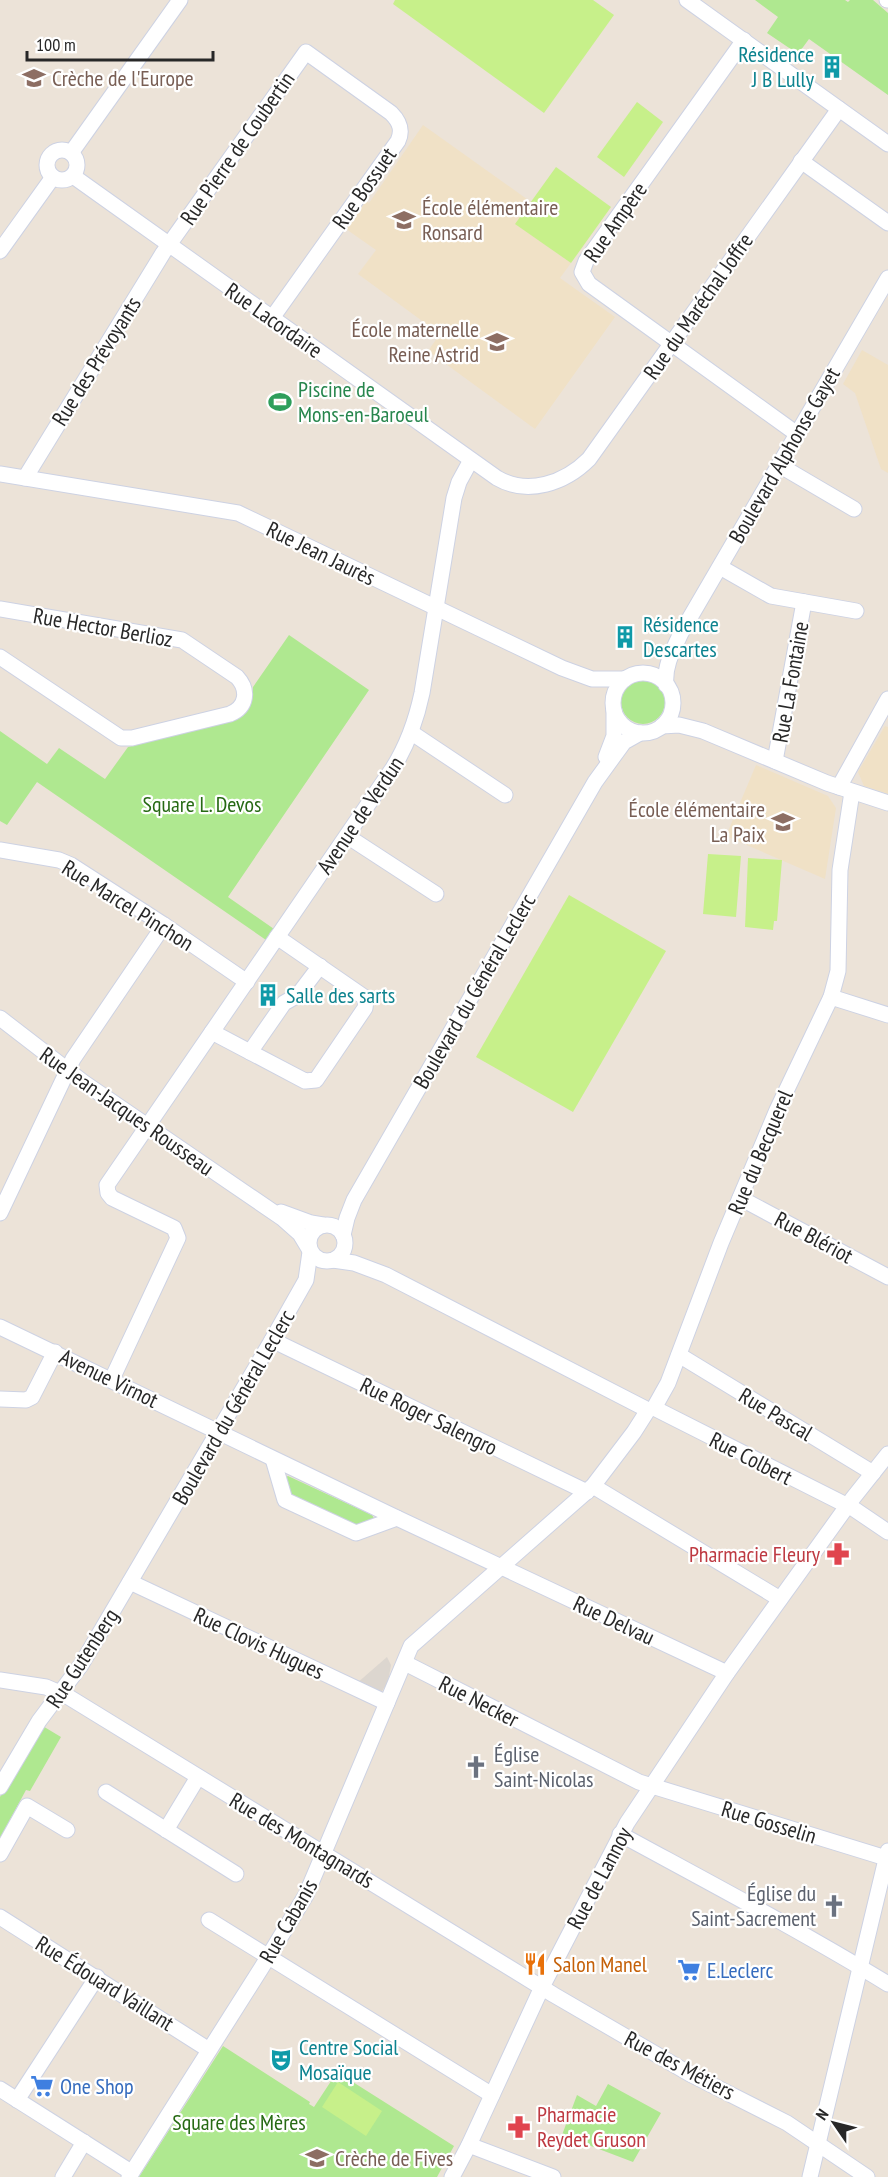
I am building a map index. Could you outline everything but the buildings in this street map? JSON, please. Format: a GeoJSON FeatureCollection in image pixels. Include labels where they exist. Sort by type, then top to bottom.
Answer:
{"type":"FeatureCollection","features":[{"type":"Feature","properties":{"kind":"street"},"geometry":{"type":"LineString","coordinates":[[71,153],[180,0]]}},
{"type":"Feature","properties":{"kind":"street"},"geometry":{"type":"LineString","coordinates":[[687,0],[888,144]]}},
{"type":"Feature","properties":{"kind":"street","name":"Rue Ampère"},"geometry":{"type":"LineString","coordinates":[[744,40],[583,266],[582,272],[586,281],[797,434]]}},
{"type":"Feature","properties":{"kind":"street","name":"Rue Pierre de Coubertin"},"geometry":{"type":"LineString","coordinates":[[169,244],[306,52]]}},
{"type":"Feature","properties":{"kind":"street","name":"Rue Bossuet"},"geometry":{"type":"LineString","coordinates":[[272,318],[398,141],[401,132],[398,121],[391,113],[306,52]]}},
{"type":"Feature","properties":{"kind":"street","name":"Rue du Maréchal Joffre"},"geometry":{"type":"LineString","coordinates":[[542,485],[561,480],[576,471],[589,459],[839,109]]}},
{"type":"Feature","properties":{"kind":"street"},"geometry":{"type":"LineString","coordinates":[[60,150],[71,153],[77,164],[73,176],[63,181],[49,174],[47,166],[50,157],[60,150]]}},
{"type":"Feature","properties":{"kind":"street"},"geometry":{"type":"LineString","coordinates":[[801,161],[888,223]]}},
{"type":"Feature","properties":{"kind":"street","name":"Rue Lacordaire"},"geometry":{"type":"LineString","coordinates":[[73,176],[471,460],[503,481],[524,486],[542,485]]}},
{"type":"Feature","properties":{"kind":"street"},"geometry":{"type":"LineString","coordinates":[[0,251],[53,177]]}},
{"type":"Feature","properties":{"kind":"street","name":"Rue des Prévoyants"},"geometry":{"type":"LineString","coordinates":[[25,478],[169,244]]}},
{"type":"Feature","properties":{"kind":"street","name":"Boulevard Alphonse Gayet"},"geometry":{"type":"LineString","coordinates":[[666,685],[668,662],[681,633],[888,278]]}},
{"type":"Feature","properties":{"kind":"street","name":"Avenue de Verdun"},"geometry":{"type":"LineString","coordinates":[[112,1379],[178,1238],[174,1228],[110,1196],[107,1190],[108,1183],[393,768],[412,733],[422,693],[454,498],[459,482],[471,460]]}},
{"type":"Feature","properties":{"kind":"street"},"geometry":{"type":"LineString","coordinates":[[779,465],[854,509]]}},
{"type":"Feature","properties":{"kind":"street","name":"Rue Jean Jaurès"},"geometry":{"type":"LineString","coordinates":[[0,474],[238,513],[574,674],[592,679],[625,680]]}},
{"type":"Feature","properties":{"kind":"street"},"geometry":{"type":"LineString","coordinates":[[720,567],[771,596],[856,611]]}},
{"type":"Feature","properties":{"kind":"street","name":"Rue La Fontaine"},"geometry":{"type":"LineString","coordinates":[[775,761],[804,602]]}},
{"type":"Feature","properties":{"kind":"street","name":"Rue Hector Berlioz"},"geometry":{"type":"LineString","coordinates":[[0,609],[182,640],[237,677],[244,688],[245,697],[237,711],[230,714],[132,738],[121,738],[0,657]]}},
{"type":"Feature","properties":{"kind":"street","name":"Boulevard Alphonse Gayet"},"geometry":{"type":"LineString","coordinates":[[641,674],[660,659],[681,633]]}},
{"type":"Feature","properties":{"kind":"street"},"geometry":{"type":"LineString","coordinates":[[662,726],[669,716],[672,704],[666,685],[653,676],[641,674],[625,680],[615,693],[614,710],[623,726],[631,731],[649,732],[662,726],[679,725],[703,731],[845,790],[888,803]]}},
{"type":"Feature","properties":{"kind":"street"},"geometry":{"type":"LineString","coordinates":[[845,790],[888,699]]}},
{"type":"Feature","properties":{"kind":"street"},"geometry":{"type":"LineString","coordinates":[[672,704],[681,715],[703,731]]}},
{"type":"Feature","properties":{"kind":"street","name":"Boulevard du Général Leclerc"},"geometry":{"type":"LineString","coordinates":[[595,782],[614,736],[614,710]]}},
{"type":"Feature","properties":{"kind":"street"},"geometry":{"type":"LineString","coordinates":[[412,733],[505,795]]}},
{"type":"Feature","properties":{"kind":"street","name":"Boulevard du Général Leclerc"},"geometry":{"type":"LineString","coordinates":[[344,1236],[347,1218],[354,1200],[595,782],[624,742],[640,733]]}},
{"type":"Feature","properties":{"kind":"street","name":"Rue du Becquerel"},"geometry":{"type":"LineString","coordinates":[[411,1646],[590,1489],[651,1409],[680,1355],[721,1243],[785,1092],[831,997],[838,971],[840,870],[845,790]]}},
{"type":"Feature","properties":{"kind":"street"},"geometry":{"type":"LineString","coordinates":[[347,836],[436,894]]}},
{"type":"Feature","properties":{"kind":"street","name":"Rue Marcel Pinchon"},"geometry":{"type":"LineString","coordinates":[[0,850],[59,860],[71,865],[247,982]]}},
{"type":"Feature","properties":{"kind":"street"},"geometry":{"type":"LineString","coordinates":[[0,1213],[73,1059],[164,925]]}},
{"type":"Feature","properties":{"kind":"street"},"geometry":{"type":"LineString","coordinates":[[212,1032],[305,1082],[316,1080],[366,1004],[364,997],[277,937]]}},
{"type":"Feature","properties":{"kind":"street"},"geometry":{"type":"LineString","coordinates":[[250,1052],[284,1003],[298,995],[320,966]]}},
{"type":"Feature","properties":{"kind":"street"},"geometry":{"type":"LineString","coordinates":[[831,997],[888,1015]]}},
{"type":"Feature","properties":{"kind":"street","name":"Rue Jean-Jacques Rousseau"},"geometry":{"type":"LineString","coordinates":[[0,1018],[67,1070],[296,1230],[310,1250]]}},
{"type":"Feature","properties":{"kind":"street","name":"Rue Blériot"},"geometry":{"type":"LineString","coordinates":[[740,1198],[888,1277]]}},
{"type":"Feature","properties":{"kind":"street","name":"Boulevard du Général Leclerc"},"geometry":{"type":"LineString","coordinates":[[325,1225],[339,1216],[354,1200]]}},
{"type":"Feature","properties":{"kind":"street","name":"Rue Jean-Jacques Rousseau"},"geometry":{"type":"LineString","coordinates":[[257,1201],[298,1219],[325,1225]]}},
{"type":"Feature","properties":{"kind":"street"},"geometry":{"type":"LineString","coordinates":[[386,1275],[350,1248],[336,1227],[325,1225],[314,1230],[310,1236],[310,1250],[317,1259],[354,1263],[386,1275],[651,1409]]}},
{"type":"Feature","properties":{"kind":"street"},"geometry":{"type":"LineString","coordinates":[[330,1261],[344,1250],[344,1236]]}},
{"type":"Feature","properties":{"kind":"street","name":"Boulevard du Général Leclerc"},"geometry":{"type":"LineString","coordinates":[[163,1527],[303,1286],[308,1270],[310,1250]]}},
{"type":"Feature","properties":{"kind":"street","name":"Boulevard du Général Leclerc"},"geometry":{"type":"LineString","coordinates":[[303,1286],[330,1261]]}},
{"type":"Feature","properties":{"kind":"street","name":"Avenue Virnot"},"geometry":{"type":"LineString","coordinates":[[0,1327],[397,1518]]}},
{"type":"Feature","properties":{"kind":"street","name":"Rue Roger Salengro"},"geometry":{"type":"LineString","coordinates":[[272,1340],[590,1489],[780,1599]]}},
{"type":"Feature","properties":{"kind":"street"},"geometry":{"type":"LineString","coordinates":[[0,1399],[26,1400],[32,1397],[55,1352]]}},
{"type":"Feature","properties":{"kind":"street","name":"Rue Pascal"},"geometry":{"type":"LineString","coordinates":[[680,1355],[873,1473]]}},
{"type":"Feature","properties":{"kind":"street","name":"Rue Colbert"},"geometry":{"type":"LineString","coordinates":[[651,1409],[848,1506],[888,1532]]}},
{"type":"Feature","properties":{"kind":"street","name":"Rue de Lannoy"},"geometry":{"type":"LineString","coordinates":[[452,2177],[542,1987],[620,1834],[727,1673],[888,1454]]}},
{"type":"Feature","properties":{"kind":"street"},"geometry":{"type":"LineString","coordinates":[[273,1459],[285,1500],[356,1533],[397,1518]]}},
{"type":"Feature","properties":{"kind":"street","name":"Rue Delvau"},"geometry":{"type":"LineString","coordinates":[[397,1518],[727,1673]]}},
{"type":"Feature","properties":{"kind":"street","name":"Rue Gutenberg"},"geometry":{"type":"LineString","coordinates":[[0,1787],[39,1721],[81,1665],[163,1527]]}},
{"type":"Feature","properties":{"kind":"street","name":"Rue Clovis Hugues"},"geometry":{"type":"LineString","coordinates":[[130,1582],[387,1703]]}},
{"type":"Feature","properties":{"kind":"street","name":"Rue Cabanis"},"geometry":{"type":"LineString","coordinates":[[130,2175],[306,1895],[411,1646]]}},
{"type":"Feature","properties":{"kind":"street","name":"Rue Necker"},"geometry":{"type":"LineString","coordinates":[[405,1663],[651,1786]]}},
{"type":"Feature","properties":{"kind":"street","name":"Rue des Montagnards"},"geometry":{"type":"LineString","coordinates":[[0,1680],[46,1687],[62,1693],[542,1987]]}},
{"type":"Feature","properties":{"kind":"street"},"geometry":{"type":"LineString","coordinates":[[166,1830],[198,1777]]}},
{"type":"Feature","properties":{"kind":"street","name":"Rue Gosselin"},"geometry":{"type":"LineString","coordinates":[[651,1786],[887,1855]]}},
{"type":"Feature","properties":{"kind":"street"},"geometry":{"type":"LineString","coordinates":[[106,1792],[236,1874]]}},
{"type":"Feature","properties":{"kind":"street"},"geometry":{"type":"LineString","coordinates":[[0,1854],[27,1806],[67,1830]]}},
{"type":"Feature","properties":{"kind":"street"},"geometry":{"type":"LineString","coordinates":[[620,1834],[669,1863],[796,1929],[888,1984]]}},
{"type":"Feature","properties":{"kind":"street"},"geometry":{"type":"LineString","coordinates":[[810,2177],[861,1967],[883,1897],[887,1855]]}},
{"type":"Feature","properties":{"kind":"street","name":"Rue Édouard Vaillant"},"geometry":{"type":"LineString","coordinates":[[0,1917],[209,2050]]}},
{"type":"Feature","properties":{"kind":"street"},"geometry":{"type":"LineString","coordinates":[[209,1920],[492,2096]]}},
{"type":"Feature","properties":{"kind":"street"},"geometry":{"type":"LineString","coordinates":[[17,2100],[97,1977]]}},
{"type":"Feature","properties":{"kind":"street","name":"Rue des Métiers"},"geometry":{"type":"LineString","coordinates":[[542,1987],[690,2074],[747,2102],[818,2143],[867,2177]]}},
{"type":"Feature","properties":{"kind":"street"},"geometry":{"type":"LineString","coordinates":[[1,2092],[84,2142],[130,2175]]}},
{"type":"Feature","properties":{"kind":"street"},"geometry":{"type":"LineString","coordinates":[[63,2177],[84,2142]]}},
{"type":"Feature","properties":{"kind":"street"},"geometry":{"type":"LineString","coordinates":[[469,2145],[553,2177]]}},
{"type":"Feature","properties":{"kind":"shaded area"},"geometry":{"type":"Polygon","coordinates":[[[423,125],[531,202],[516,224],[571,263],[560,278],[615,317],[535,429],[428,351],[440,334],[358,274],[376,250],[346,229],[366,201],[369,203],[423,125]]]}},
{"type":"Feature","properties":{"kind":"shaded area"},"geometry":{"type":"Polygon","coordinates":[[[862,350],[888,365],[888,473],[881,469],[855,393],[843,384],[862,350]]]}},
{"type":"Feature","properties":{"kind":"shaded area"},"geometry":{"type":"Polygon","coordinates":[[[885,726],[888,727],[888,794],[864,786],[858,772],[885,726]]]}},
{"type":"Feature","properties":{"kind":"shaded area","name":"École élémentaire La Paix"},"geometry":{"type":"Polygon","coordinates":[[[756,765],[828,796],[836,808],[825,879],[726,836],[756,765]]]}},
{"type":"Feature","properties":{"kind":"shaded area"},"geometry":{"type":"Polygon","coordinates":[[[387,1657],[391,1665],[388,1682],[380,1694],[356,1684],[387,1657]]]}},
{"type":"Feature","properties":{"kind":"green space"},"geometry":{"type":"Polygon","coordinates":[[[395,0],[593,0],[614,15],[544,113],[393,4],[395,0]]]}},
{"type":"Feature","properties":{"kind":"green space"},"geometry":{"type":"Polygon","coordinates":[[[755,0],[845,0],[848,2],[850,0],[873,0],[888,13],[888,95],[809,39],[798,54],[767,33],[778,17],[755,0]]]}},
{"type":"Feature","properties":{"kind":"green space"},"geometry":{"type":"Polygon","coordinates":[[[637,102],[663,122],[624,177],[597,157],[637,102]]]}},
{"type":"Feature","properties":{"kind":"green space"},"geometry":{"type":"Polygon","coordinates":[[[556,167],[611,207],[571,263],[515,224],[556,167]]]}},
{"type":"Feature","properties":{"kind":"green space","name":"Square L. Devos"},"geometry":{"type":"Polygon","coordinates":[[[289,635],[369,690],[228,897],[274,929],[266,940],[37,782],[7,825],[0,821],[0,731],[47,764],[59,748],[105,779],[128,747],[234,719],[248,708],[252,700],[253,687],[289,635]]]}},
{"type":"Feature","properties":{"kind":"green space"},"geometry":{"type":"Polygon","coordinates":[[[643,680],[652,681],[659,686],[664,693],[664,711],[659,718],[652,723],[643,724],[634,723],[627,718],[622,711],[621,702],[622,693],[627,686],[634,681],[643,680]]]}},
{"type":"Feature","properties":{"kind":"green space"},"geometry":{"type":"Polygon","coordinates":[[[708,854],[741,856],[736,917],[703,914],[708,854]]]}},
{"type":"Feature","properties":{"kind":"green space"},"geometry":{"type":"Polygon","coordinates":[[[748,858],[782,860],[777,921],[774,921],[773,930],[745,927],[748,858]]]}},
{"type":"Feature","properties":{"kind":"green space"},"geometry":{"type":"Polygon","coordinates":[[[569,895],[666,951],[573,1112],[476,1057],[569,895]]]}},
{"type":"Feature","properties":{"kind":"green space"},"geometry":{"type":"Polygon","coordinates":[[[286,1477],[372,1515],[375,1520],[355,1528],[291,1498],[286,1477]]]}},
{"type":"Feature","properties":{"kind":"green space"},"geometry":{"type":"Polygon","coordinates":[[[41,1725],[61,1737],[30,1791],[26,1790],[0,1838],[0,1797],[41,1725]]]}},
{"type":"Feature","properties":{"kind":"green space","name":"Square des Mères"},"geometry":{"type":"Polygon","coordinates":[[[223,2046],[310,2102],[309,2104],[314,2107],[337,2072],[454,2146],[437,2177],[139,2177],[223,2046]]]}},
{"type":"Feature","properties":{"kind":"green space"},"geometry":{"type":"Polygon","coordinates":[[[338,2082],[382,2111],[366,2136],[322,2107],[338,2082]]]}},
{"type":"Feature","properties":{"kind":"green space"},"geometry":{"type":"Polygon","coordinates":[[[608,2084],[661,2113],[633,2162],[562,2135],[577,2095],[596,2106],[608,2084]]]}},
{"type":"Feature","properties":{"kind":"place","name":"Résidence J B Lully"},"geometry":{"type":"Point","coordinates":[832,67]}},
{"type":"Feature","properties":{"kind":"place","name":"Crèche de l'Europe"},"geometry":{"type":"Point","coordinates":[34,78]}},
{"type":"Feature","properties":{"kind":"place","name":"École élémentaire Ronsard"},"geometry":{"type":"Point","coordinates":[404,220]}},
{"type":"Feature","properties":{"kind":"place","name":"École maternelle Reine Astrid"},"geometry":{"type":"Point","coordinates":[497,342]}},
{"type":"Feature","properties":{"kind":"place","name":"Piscine de Mons-en-Baroeul"},"geometry":{"type":"Point","coordinates":[280,402]}},
{"type":"Feature","properties":{"kind":"place","name":"Résidence Descartes"},"geometry":{"type":"Point","coordinates":[625,637]}},
{"type":"Feature","properties":{"kind":"place","name":"École élémentaire La Paix"},"geometry":{"type":"Point","coordinates":[783,822]}},
{"type":"Feature","properties":{"kind":"place","name":"Salle des sarts"},"geometry":{"type":"Point","coordinates":[268,995]}},
{"type":"Feature","properties":{"kind":"place","name":"Pharmacie Fleury"},"geometry":{"type":"Point","coordinates":[838,1554]}},
{"type":"Feature","properties":{"kind":"place","name":"Église Saint-Nicolas"},"geometry":{"type":"Point","coordinates":[476,1767]}},
{"type":"Feature","properties":{"kind":"place","name":"Église du Saint-Sacrement"},"geometry":{"type":"Point","coordinates":[834,1906]}},
{"type":"Feature","properties":{"kind":"place","name":"Salon Manel"},"geometry":{"type":"Point","coordinates":[535,1964]}},
{"type":"Feature","properties":{"kind":"place","name":"E.Leclerc"},"geometry":{"type":"Point","coordinates":[689,1970]}},
{"type":"Feature","properties":{"kind":"place","name":"Centre Social Mosaïque"},"geometry":{"type":"Point","coordinates":[281,2060]}},
{"type":"Feature","properties":{"kind":"place","name":"One Shop"},"geometry":{"type":"Point","coordinates":[42,2086]}},
{"type":"Feature","properties":{"kind":"place","name":"Pharmacie Reydet Gruson"},"geometry":{"type":"Point","coordinates":[519,2127]}},
{"type":"Feature","properties":{"kind":"place","name":"Crèche de Fives"},"geometry":{"type":"Point","coordinates":[317,2158]}}]}
